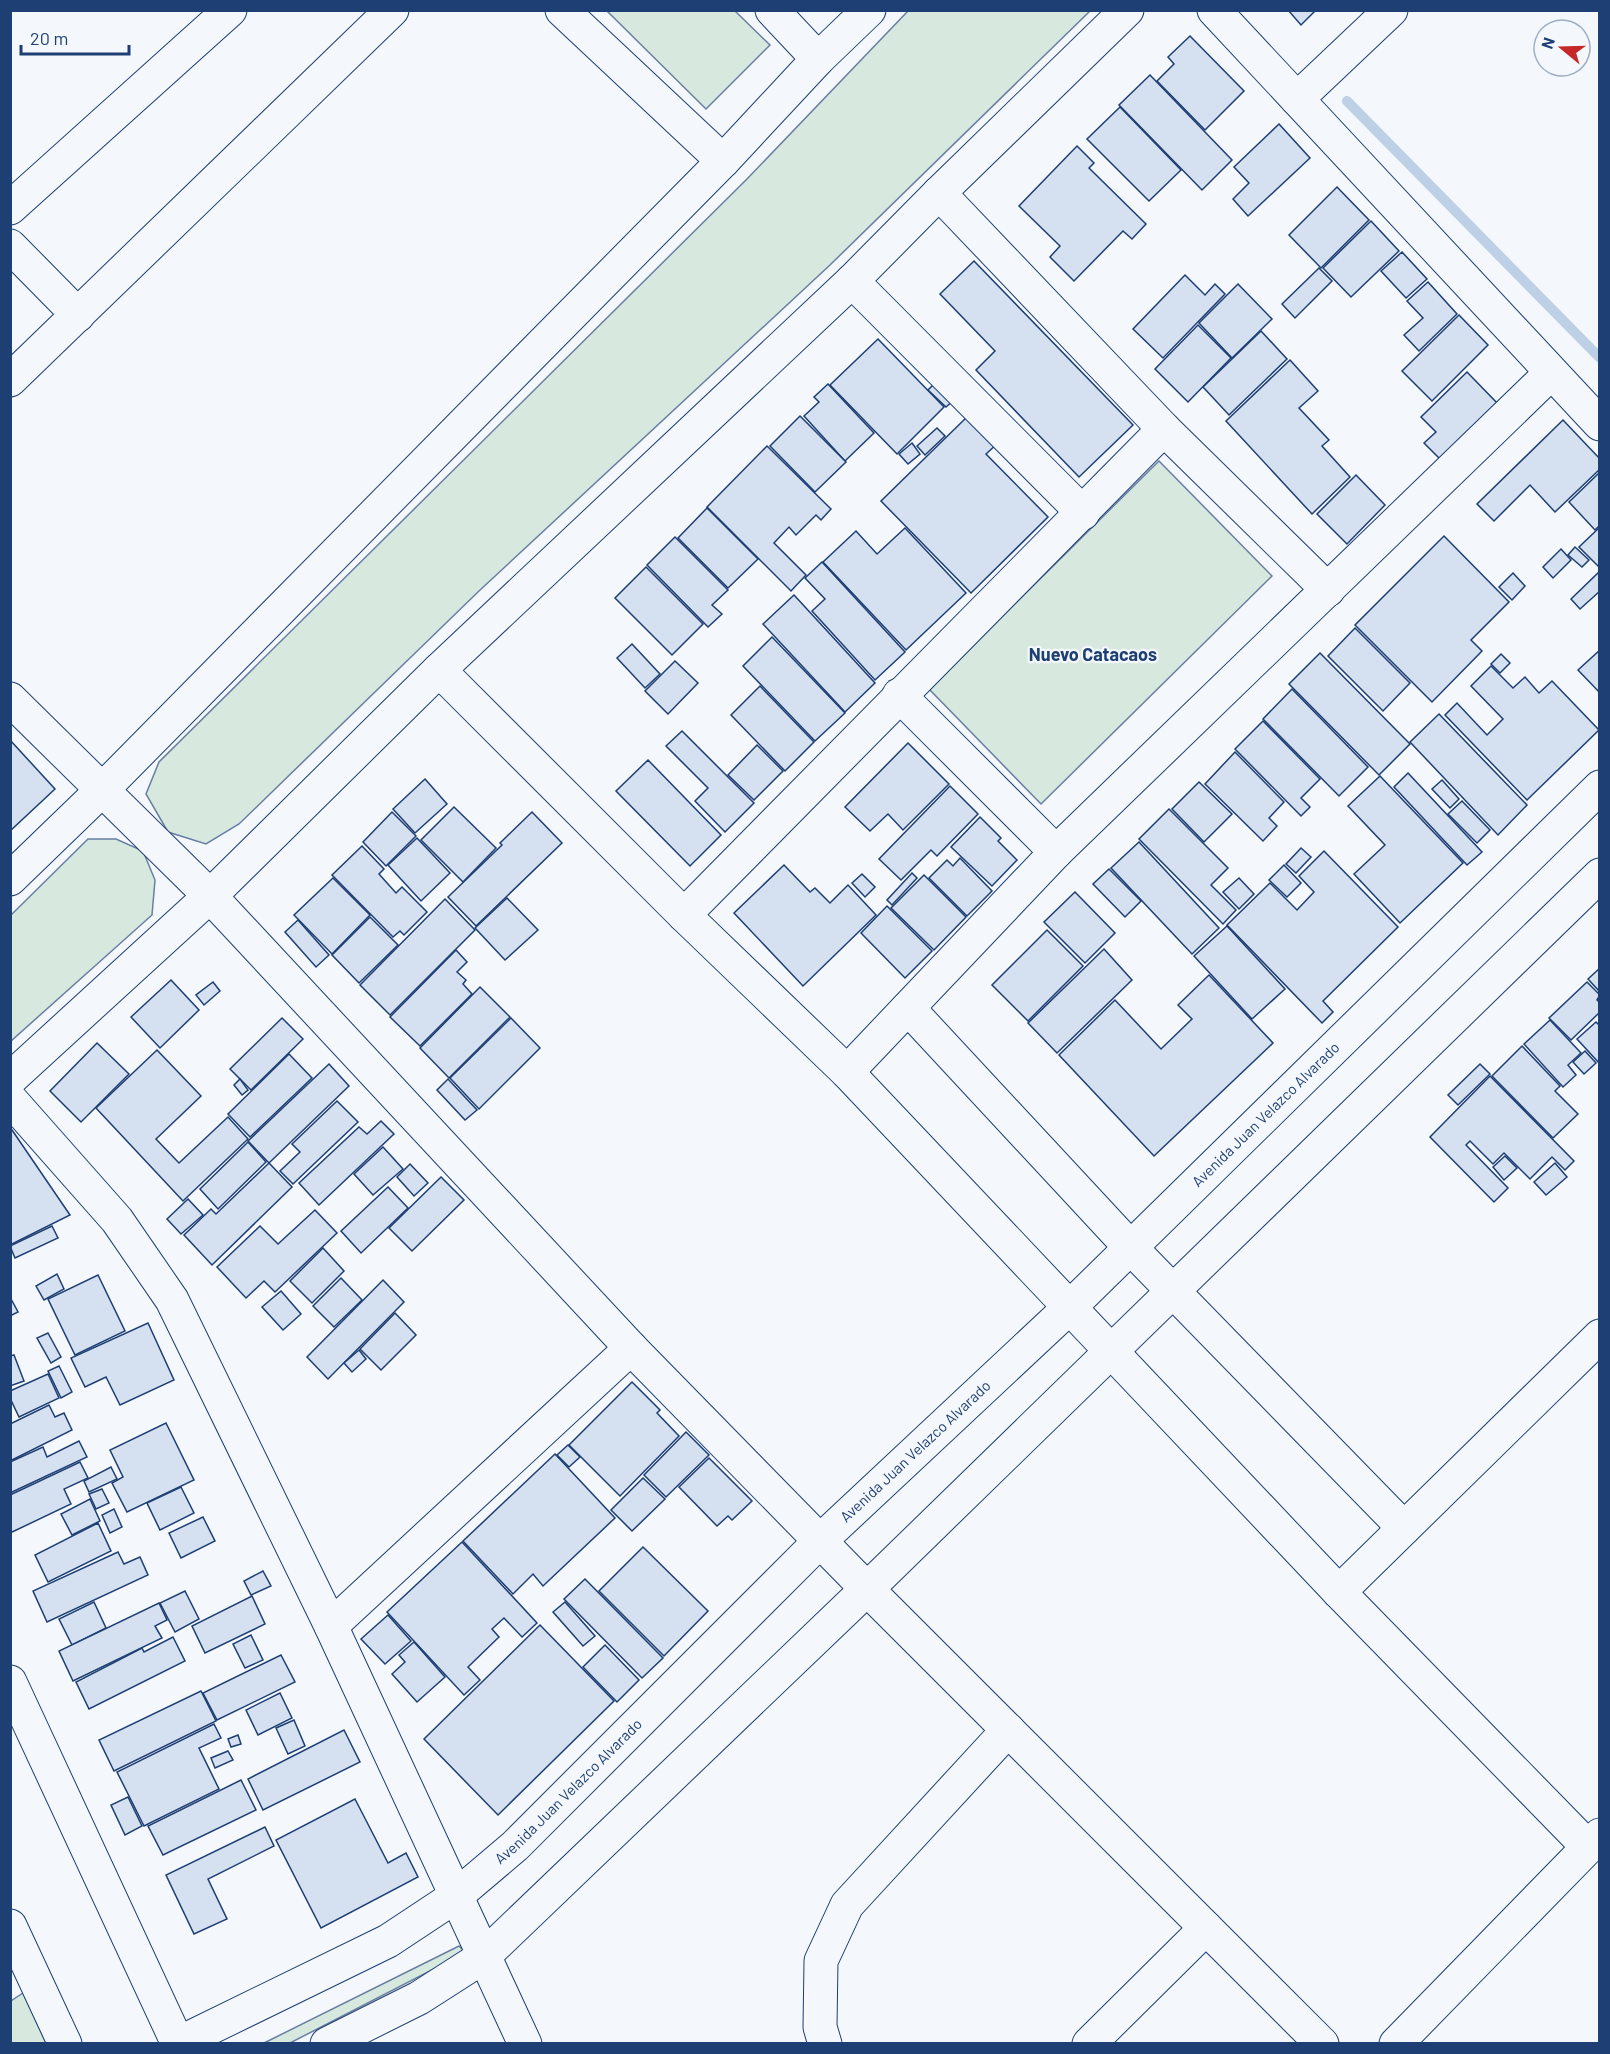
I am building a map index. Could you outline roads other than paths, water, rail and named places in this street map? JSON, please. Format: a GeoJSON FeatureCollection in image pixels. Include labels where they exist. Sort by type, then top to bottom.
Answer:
{"type":"FeatureCollection","features":[{"type":"Feature","properties":{"kind":"street"},"geometry":{"type":"LineString","coordinates":[[10,208],[230,10]]}},
{"type":"Feature","properties":{"kind":"street"},"geometry":{"type":"LineString","coordinates":[[10,380],[392,10]]}},
{"type":"Feature","properties":{"kind":"street"},"geometry":{"type":"LineString","coordinates":[[562,10],[723,161]]}},
{"type":"Feature","properties":{"kind":"street"},"geometry":{"type":"LineString","coordinates":[[772,10],[819,58]]}},
{"type":"Feature","properties":{"kind":"street"},"geometry":{"type":"LineString","coordinates":[[10,879],[101,791],[723,161],[819,58],[869,10]]}},
{"type":"Feature","properties":{"kind":"street"},"geometry":{"type":"LineString","coordinates":[[10,1079],[210,896],[440,670],[852,281],[1127,10]]}},
{"type":"Feature","properties":{"kind":"street"},"geometry":{"type":"LineString","coordinates":[[1214,10],[1599,424]]}},
{"type":"Feature","properties":{"kind":"street"},"geometry":{"type":"LineString","coordinates":[[1297,99],[1390,10]]}},
{"type":"Feature","properties":{"kind":"street"},"geometry":{"type":"LineString","coordinates":[[939,193],[1164,429],[1328,590]]}},
{"type":"Feature","properties":{"kind":"street"},"geometry":{"type":"LineString","coordinates":[[10,246],[78,315]]}},
{"type":"Feature","properties":{"kind":"street"},"geometry":{"type":"LineString","coordinates":[[852,281],[1083,513]]}},
{"type":"Feature","properties":{"kind":"street"},"geometry":{"type":"LineString","coordinates":[[847,1072],[1056,852],[1551,373]]}},
{"type":"Feature","properties":{"kind":"street"},"geometry":{"type":"LineString","coordinates":[[684,915],[1164,429]]}},
{"type":"Feature","properties":{"kind":"street"},"geometry":{"type":"LineString","coordinates":[[440,670],[684,915],[847,1072],[1113,1350],[1339,1592],[1594,1841],[1396,2043]]}},
{"type":"Feature","properties":{"kind":"street"},"geometry":{"type":"LineString","coordinates":[[899,695],[1056,852]]}},
{"type":"Feature","properties":{"kind":"street"},"geometry":{"type":"LineString","coordinates":[[10,699],[210,896],[631,1348],[867,1589],[1322,2043]]}},
{"type":"Feature","properties":{"kind":"street","name":"Avenida Juan Velazco Alvarado"},"geometry":{"type":"LineString","coordinates":[[178,2043],[388,1941],[456,1896],[515,1846],[820,1541],[1071,1306],[1599,787]]}},
{"type":"Feature","properties":{"kind":"street"},"geometry":{"type":"LineString","coordinates":[[327,2043],[419,1998],[483,1957],[1174,1292],[1599,875]]}},
{"type":"Feature","properties":{"kind":"street"},"geometry":{"type":"LineString","coordinates":[[908,1008],[1130,1248],[1404,1528]]}},
{"type":"Feature","properties":{"kind":"street"},"geometry":{"type":"LineString","coordinates":[[10,1099],[117,1220],[172,1300],[331,1626],[483,1957],[525,2043]]}},
{"type":"Feature","properties":{"kind":"street"},"geometry":{"type":"LineString","coordinates":[[1339,1592],[1599,1336]]}},
{"type":"Feature","properties":{"kind":"street"},"geometry":{"type":"LineString","coordinates":[[331,1626],[631,1348]]}},
{"type":"Feature","properties":{"kind":"street"},"geometry":{"type":"LineString","coordinates":[[10,1682],[178,2043]]}},
{"type":"Feature","properties":{"kind":"street"},"geometry":{"type":"LineString","coordinates":[[825,2043],[820,2027],[821,1962],[847,1905],[1008,1730]]}},
{"type":"Feature","properties":{"kind":"street"},"geometry":{"type":"LineString","coordinates":[[10,1926],[22,1970],[65,2043]]}},
{"type":"Feature","properties":{"kind":"street"},"geometry":{"type":"LineString","coordinates":[[1089,2043],[1206,1928]]}},
{"type":"Feature","properties":{"kind":"waterway"},"geometry":{"type":"LineString","coordinates":[[1347,101],[1600,358]]}},
{"type":"Feature","properties":{"kind":"district","name":"Nuevo Catacaos"},"geometry":{"type":"Point","coordinates":[1093,655]}}]}
